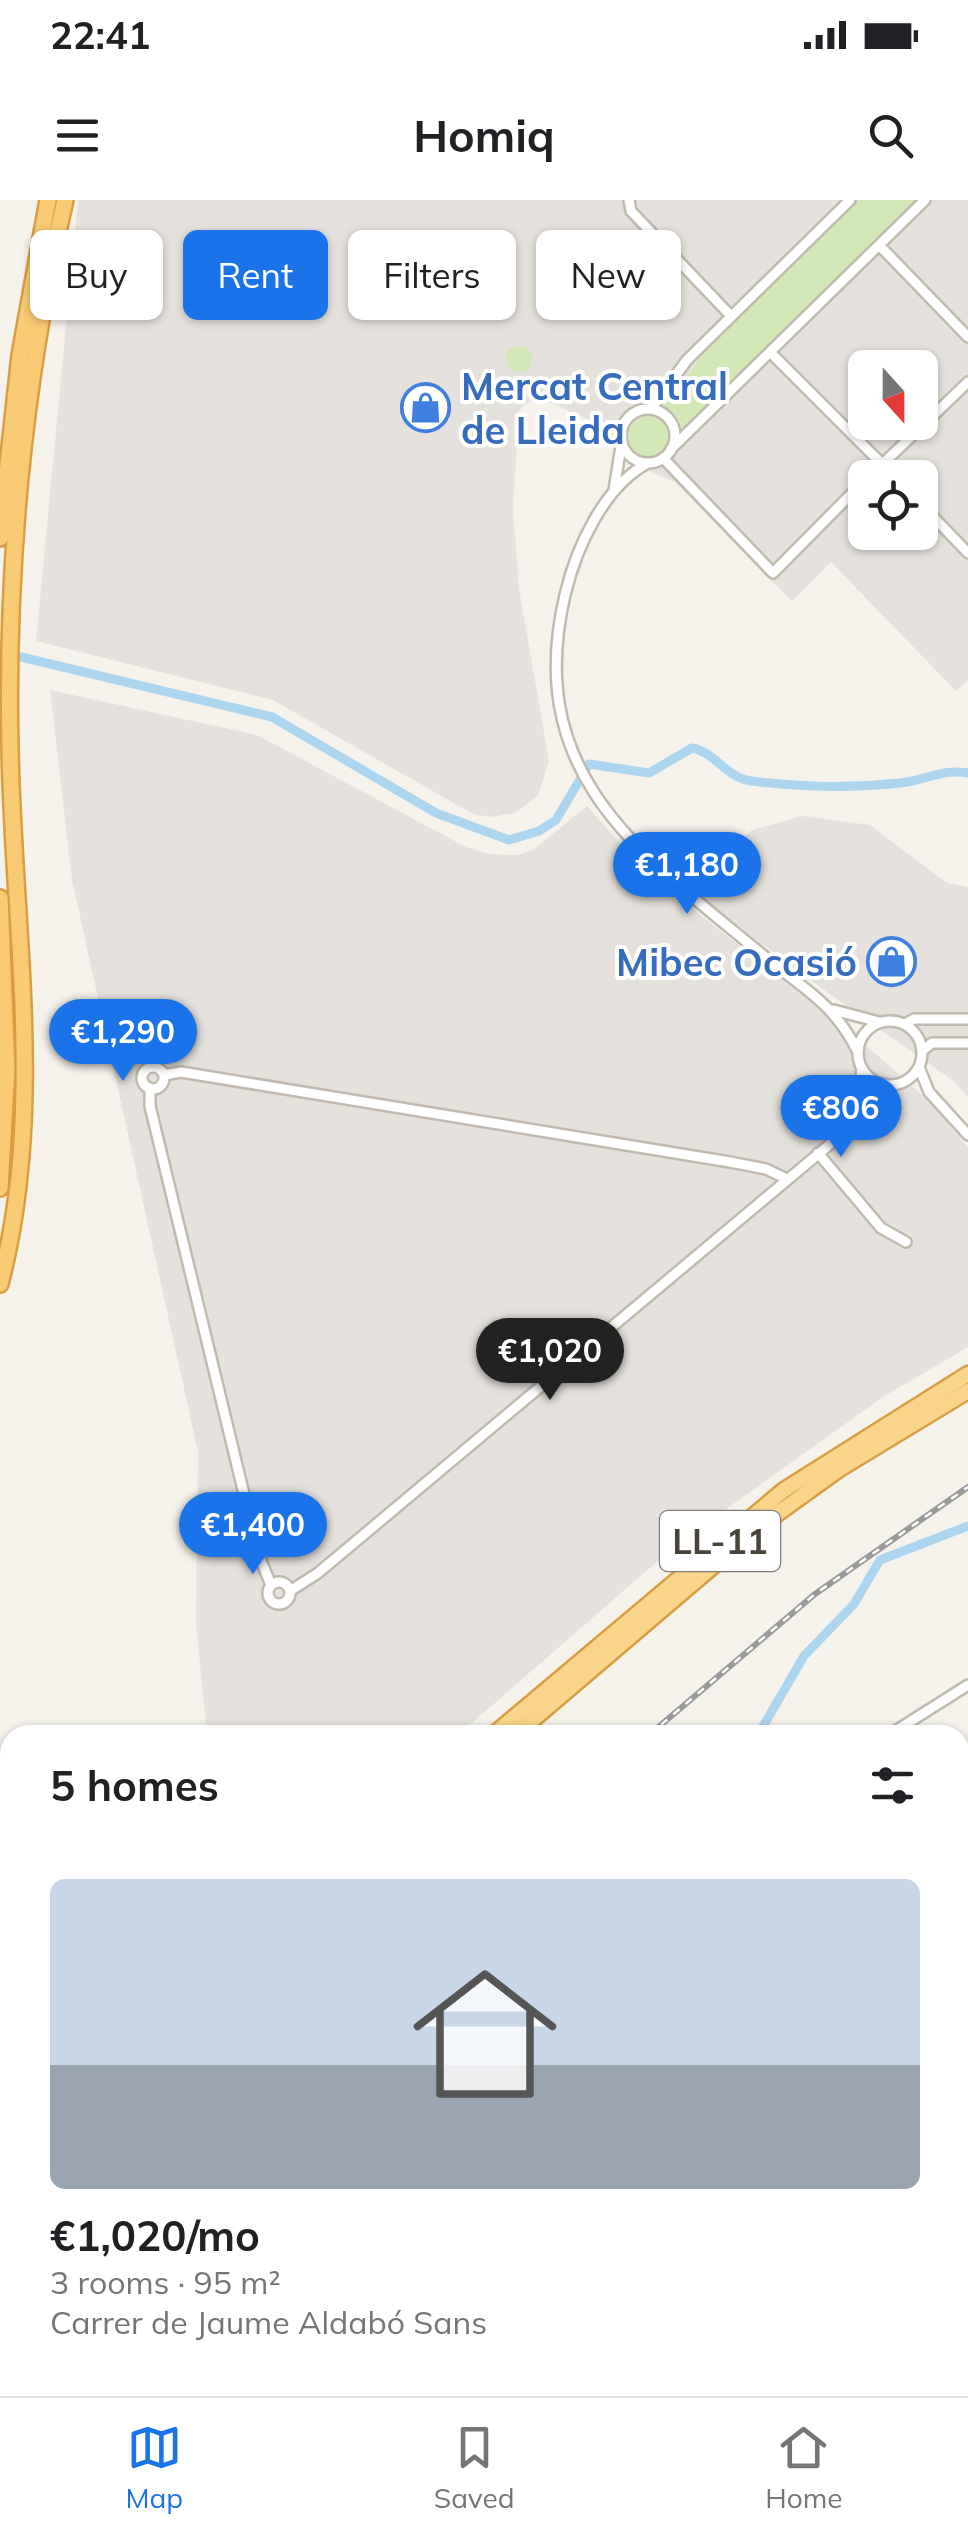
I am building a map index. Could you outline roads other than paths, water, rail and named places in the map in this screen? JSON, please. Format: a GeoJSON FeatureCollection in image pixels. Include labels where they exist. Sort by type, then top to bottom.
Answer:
{"type":"FeatureCollection","features":[{"type":"Feature","properties":{"kind":"highway"},"geometry":{"type":"LineString","coordinates":[[0,538],[20,355],[48,200]]}},
{"type":"Feature","properties":{"kind":"highway"},"geometry":{"type":"LineString","coordinates":[[0,1284],[14,1218],[25,1113],[11,636],[26,429],[64,200]]}},
{"type":"Feature","properties":{"kind":"highway"},"geometry":{"type":"LineString","coordinates":[[0,898],[7,1070],[0,1188]]}},
{"type":"Feature","properties":{"kind":"highway","name":"LL-11"},"geometry":{"type":"LineString","coordinates":[[504,1725],[784,1490],[968,1374]]}},
{"type":"Feature","properties":{"kind":"highway","name":"LL-11"},"geometry":{"type":"LineString","coordinates":[[527,1725],[759,1527],[838,1470],[968,1391]]}},
{"type":"Feature","properties":{"kind":"street"},"geometry":{"type":"LineString","coordinates":[[629,200],[632,212],[730,314]]}},
{"type":"Feature","properties":{"kind":"street"},"geometry":{"type":"LineString","coordinates":[[614,490],[648,463],[663,458],[926,200]]}},
{"type":"Feature","properties":{"kind":"street"},"geometry":{"type":"LineString","coordinates":[[842,202],[687,360],[651,409],[626,419],[614,490],[569,579],[555,646],[558,704],[584,782],[606,814],[648,858],[834,1010],[858,1052],[862,1068],[857,1106]]}},
{"type":"Feature","properties":{"kind":"street"},"geometry":{"type":"LineString","coordinates":[[879,245],[968,337]]}},
{"type":"Feature","properties":{"kind":"street"},"geometry":{"type":"LineString","coordinates":[[770,352],[879,460]]}},
{"type":"Feature","properties":{"kind":"street"},"geometry":{"type":"LineString","coordinates":[[885,460],[968,382]]}},
{"type":"Feature","properties":{"kind":"street"},"geometry":{"type":"LineString","coordinates":[[651,409],[672,423],[671,449]]}},
{"type":"Feature","properties":{"kind":"street"},"geometry":{"type":"LineString","coordinates":[[622,444],[632,458],[648,463]]}},
{"type":"Feature","properties":{"kind":"street"},"geometry":{"type":"LineString","coordinates":[[663,458],[773,572],[848,497]]}},
{"type":"Feature","properties":{"kind":"street"},"geometry":{"type":"LineString","coordinates":[[938,522],[968,554]]}},
{"type":"Feature","properties":{"kind":"street"},"geometry":{"type":"LineString","coordinates":[[834,1010],[904,1024],[924,1019],[968,1019]]}},
{"type":"Feature","properties":{"kind":"street"},"geometry":{"type":"LineString","coordinates":[[924,1019],[932,1043]]}},
{"type":"Feature","properties":{"kind":"street"},"geometry":{"type":"LineString","coordinates":[[858,1052],[865,1033],[880,1022]]}},
{"type":"Feature","properties":{"kind":"street"},"geometry":{"type":"LineString","coordinates":[[904,1024],[919,1038],[919,1067],[929,1092],[968,1136]]}},
{"type":"Feature","properties":{"kind":"street"},"geometry":{"type":"LineString","coordinates":[[922,1051],[932,1043],[968,1043]]}},
{"type":"Feature","properties":{"kind":"street"},"geometry":{"type":"LineString","coordinates":[[164,1075],[157,1067],[144,1070],[142,1081],[150,1088],[150,1106],[259,1556],[271,1585],[268,1596],[276,1603],[286,1601],[290,1591],[318,1574],[787,1180],[836,1138],[857,1106],[885,1084],[901,1083],[929,1092]]}},
{"type":"Feature","properties":{"kind":"street"},"geometry":{"type":"LineString","coordinates":[[901,1083],[919,1067]]}},
{"type":"Feature","properties":{"kind":"street"},"geometry":{"type":"LineString","coordinates":[[862,1068],[885,1084]]}},
{"type":"Feature","properties":{"kind":"street"},"geometry":{"type":"LineString","coordinates":[[164,1075],[181,1072],[730,1162],[772,1171],[787,1180]]}},
{"type":"Feature","properties":{"kind":"street"},"geometry":{"type":"LineString","coordinates":[[150,1088],[162,1084],[164,1075]]}},
{"type":"Feature","properties":{"kind":"street"},"geometry":{"type":"LineString","coordinates":[[818,1153],[882,1228],[906,1242]]}},
{"type":"Feature","properties":{"kind":"street"},"geometry":{"type":"LineString","coordinates":[[271,1585],[281,1582],[290,1591]]}},
{"type":"Feature","properties":{"kind":"street"},"geometry":{"type":"LineString","coordinates":[[905,1725],[968,1685]]}},
{"type":"Feature","properties":{"kind":"waterway"},"geometry":{"type":"LineString","coordinates":[[0,652],[272,717],[436,813],[509,840],[539,831],[556,820],[589,764],[649,773],[692,748],[742,779],[769,783],[864,786],[909,782],[950,772],[968,773]]}},
{"type":"Feature","properties":{"kind":"waterway"},"geometry":{"type":"LineString","coordinates":[[764,1725],[804,1656],[854,1604],[880,1560],[968,1526]]}},
{"type":"Feature","properties":{"kind":"railway"},"geometry":{"type":"LineString","coordinates":[[661,1725],[815,1594],[968,1487]]}},
{"type":"Feature","properties":{"kind":"place","name":"Mercat Central de Lleida"},"geometry":{"type":"Point","coordinates":[426,408]}},
{"type":"Feature","properties":{"kind":"place","name":"Mibec Ocasió"},"geometry":{"type":"Point","coordinates":[892,962]}}]}
